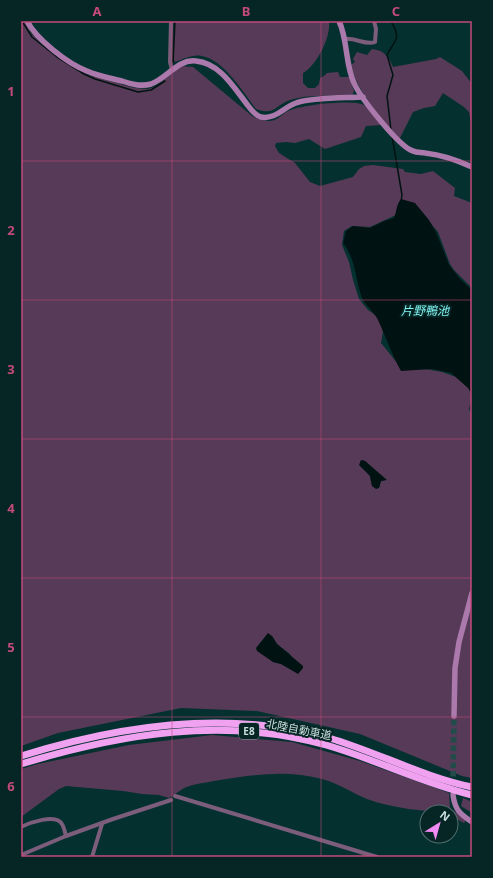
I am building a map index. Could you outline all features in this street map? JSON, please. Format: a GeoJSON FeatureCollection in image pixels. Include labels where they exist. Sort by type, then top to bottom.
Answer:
{"type":"FeatureCollection","features":[{"type":"Feature","properties":{"kind":"highway","name":"北陸自動車道"},"geometry":{"type":"LineString","coordinates":[[21,756],[81,740],[136,728],[208,722],[256,724],[327,737],[364,749],[444,779],[472,787]]}},
{"type":"Feature","properties":{"kind":"highway","name":"北陸自動車道"},"geometry":{"type":"LineString","coordinates":[[21,764],[84,746],[136,736],[185,730],[232,730],[279,735],[324,744],[367,758],[441,786],[472,795]]}},
{"type":"Feature","properties":{"kind":"street"},"geometry":{"type":"LineString","coordinates":[[27,21],[35,34],[77,66],[97,75],[137,85],[145,85],[158,80],[186,62],[197,61],[214,68],[228,80],[252,111],[263,117],[273,116],[291,105],[304,101],[363,97]]}},
{"type":"Feature","properties":{"kind":"street"},"geometry":{"type":"LineString","coordinates":[[171,21],[170,62],[172,70]]}},
{"type":"Feature","properties":{"kind":"street"},"geometry":{"type":"LineString","coordinates":[[339,21],[354,83],[363,97],[402,145],[413,151],[458,160],[472,167]]}},
{"type":"Feature","properties":{"kind":"street"},"geometry":{"type":"LineString","coordinates":[[344,39],[357,39],[370,44],[375,42],[376,29],[374,21]]}},
{"type":"Feature","properties":{"kind":"street"},"geometry":{"type":"LineString","coordinates":[[454,716],[455,668],[459,642],[472,593]]}},
{"type":"Feature","properties":{"kind":"street"},"geometry":{"type":"LineString","coordinates":[[453,795],[456,808],[461,815],[472,822]]}},
{"type":"Feature","properties":{"kind":"street"},"geometry":{"type":"LineString","coordinates":[[175,796],[377,857]]}},
{"type":"Feature","properties":{"kind":"street"},"geometry":{"type":"LineString","coordinates":[[21,856],[66,836],[171,800]]}},
{"type":"Feature","properties":{"kind":"street"},"geometry":{"type":"LineString","coordinates":[[21,827],[48,819],[57,819],[62,823],[66,836]]}},
{"type":"Feature","properties":{"kind":"street"},"geometry":{"type":"LineString","coordinates":[[92,857],[102,824]]}},
{"type":"Feature","properties":{"kind":"shaded area"},"geometry":{"type":"Polygon","coordinates":[[[21,21],[25,21],[30,32],[43,45],[88,75],[135,88],[148,89],[157,86],[180,66],[193,67],[252,116],[262,120],[274,120],[288,111],[314,105],[358,103],[366,106],[382,125],[366,126],[361,137],[325,149],[309,139],[295,143],[276,143],[275,146],[279,153],[295,163],[310,182],[320,186],[353,177],[359,169],[364,166],[373,165],[403,169],[405,172],[421,174],[433,171],[455,188],[454,196],[472,203],[472,288],[454,270],[450,264],[438,232],[420,211],[398,214],[370,227],[352,226],[344,231],[342,245],[349,262],[359,299],[368,310],[381,319],[384,326],[381,343],[398,364],[442,372],[462,379],[470,388],[471,400],[469,409],[472,417],[472,778],[462,776],[360,734],[257,711],[181,708],[58,733],[21,746],[21,21]],[[361,460],[370,476],[372,486],[379,488],[381,481],[386,480],[365,461],[361,460]],[[272,636],[263,640],[260,644],[267,657],[273,662],[281,664],[298,673],[290,654],[277,644],[272,636]]]}},
{"type":"Feature","properties":{"kind":"shaded area"},"geometry":{"type":"Polygon","coordinates":[[[174,21],[329,21],[328,35],[322,50],[313,64],[303,73],[303,83],[308,88],[315,88],[319,84],[320,78],[327,73],[338,72],[340,77],[349,77],[354,91],[352,96],[297,98],[285,102],[271,111],[256,109],[225,70],[210,58],[195,56],[175,62],[173,49],[174,21]]]}},
{"type":"Feature","properties":{"kind":"shaded area"},"geometry":{"type":"Polygon","coordinates":[[[372,49],[383,52],[390,60],[393,67],[440,57],[462,71],[472,84],[472,127],[469,112],[443,93],[435,106],[413,112],[399,138],[370,104],[358,85],[354,75],[351,65],[355,62],[353,59],[357,52],[367,55],[372,49]]]}},
{"type":"Feature","properties":{"kind":"shaded area"},"geometry":{"type":"Polygon","coordinates":[[[212,735],[292,742],[360,761],[449,793],[450,804],[419,804],[419,810],[409,809],[387,805],[361,797],[334,783],[322,779],[295,774],[268,774],[195,785],[184,788],[169,798],[159,795],[66,786],[59,789],[21,817],[21,769],[129,745],[212,735]]]}},
{"type":"Feature","properties":{"kind":"shaded area"},"geometry":{"type":"Polygon","coordinates":[[[463,798],[472,802],[472,813],[461,806],[463,798]]]}},
{"type":"Feature","properties":{"kind":"shaded area"},"geometry":{"type":"Polygon","coordinates":[[[459,815],[466,820],[464,823],[459,820],[459,815]]]}},
{"type":"Feature","properties":{"kind":"water","name":"片野鴨池"},"geometry":{"type":"Polygon","coordinates":[[[401,199],[415,203],[429,220],[436,232],[449,265],[461,280],[472,290],[472,409],[471,393],[468,388],[451,373],[432,369],[401,371],[378,320],[362,298],[353,262],[343,243],[346,231],[353,226],[370,228],[394,218],[401,199]]]}},
{"type":"Feature","properties":{"kind":"water"},"geometry":{"type":"Polygon","coordinates":[[[361,460],[365,461],[387,480],[381,481],[379,488],[376,489],[372,486],[370,476],[359,465],[361,460]]]}},
{"type":"Feature","properties":{"kind":"water"},"geometry":{"type":"Polygon","coordinates":[[[268,633],[277,644],[303,666],[298,674],[281,664],[273,662],[257,651],[256,648],[268,633]]]}},
{"type":"Feature","properties":{"kind":"waterway"},"geometry":{"type":"LineString","coordinates":[[22,21],[32,37],[57,57],[95,79],[138,92],[151,90],[165,81]]}},
{"type":"Feature","properties":{"kind":"waterway"},"geometry":{"type":"LineString","coordinates":[[173,62],[175,21]]}},
{"type":"Feature","properties":{"kind":"waterway"},"geometry":{"type":"LineString","coordinates":[[391,21],[397,36],[387,55],[393,75],[387,96],[391,130]]}},
{"type":"Feature","properties":{"kind":"waterway"},"geometry":{"type":"LineString","coordinates":[[392,136],[402,195],[401,201]]}},
{"type":"Feature","properties":{"kind":"tunnel"},"geometry":{"type":"LineString","coordinates":[[453,785],[454,716]]}}]}
